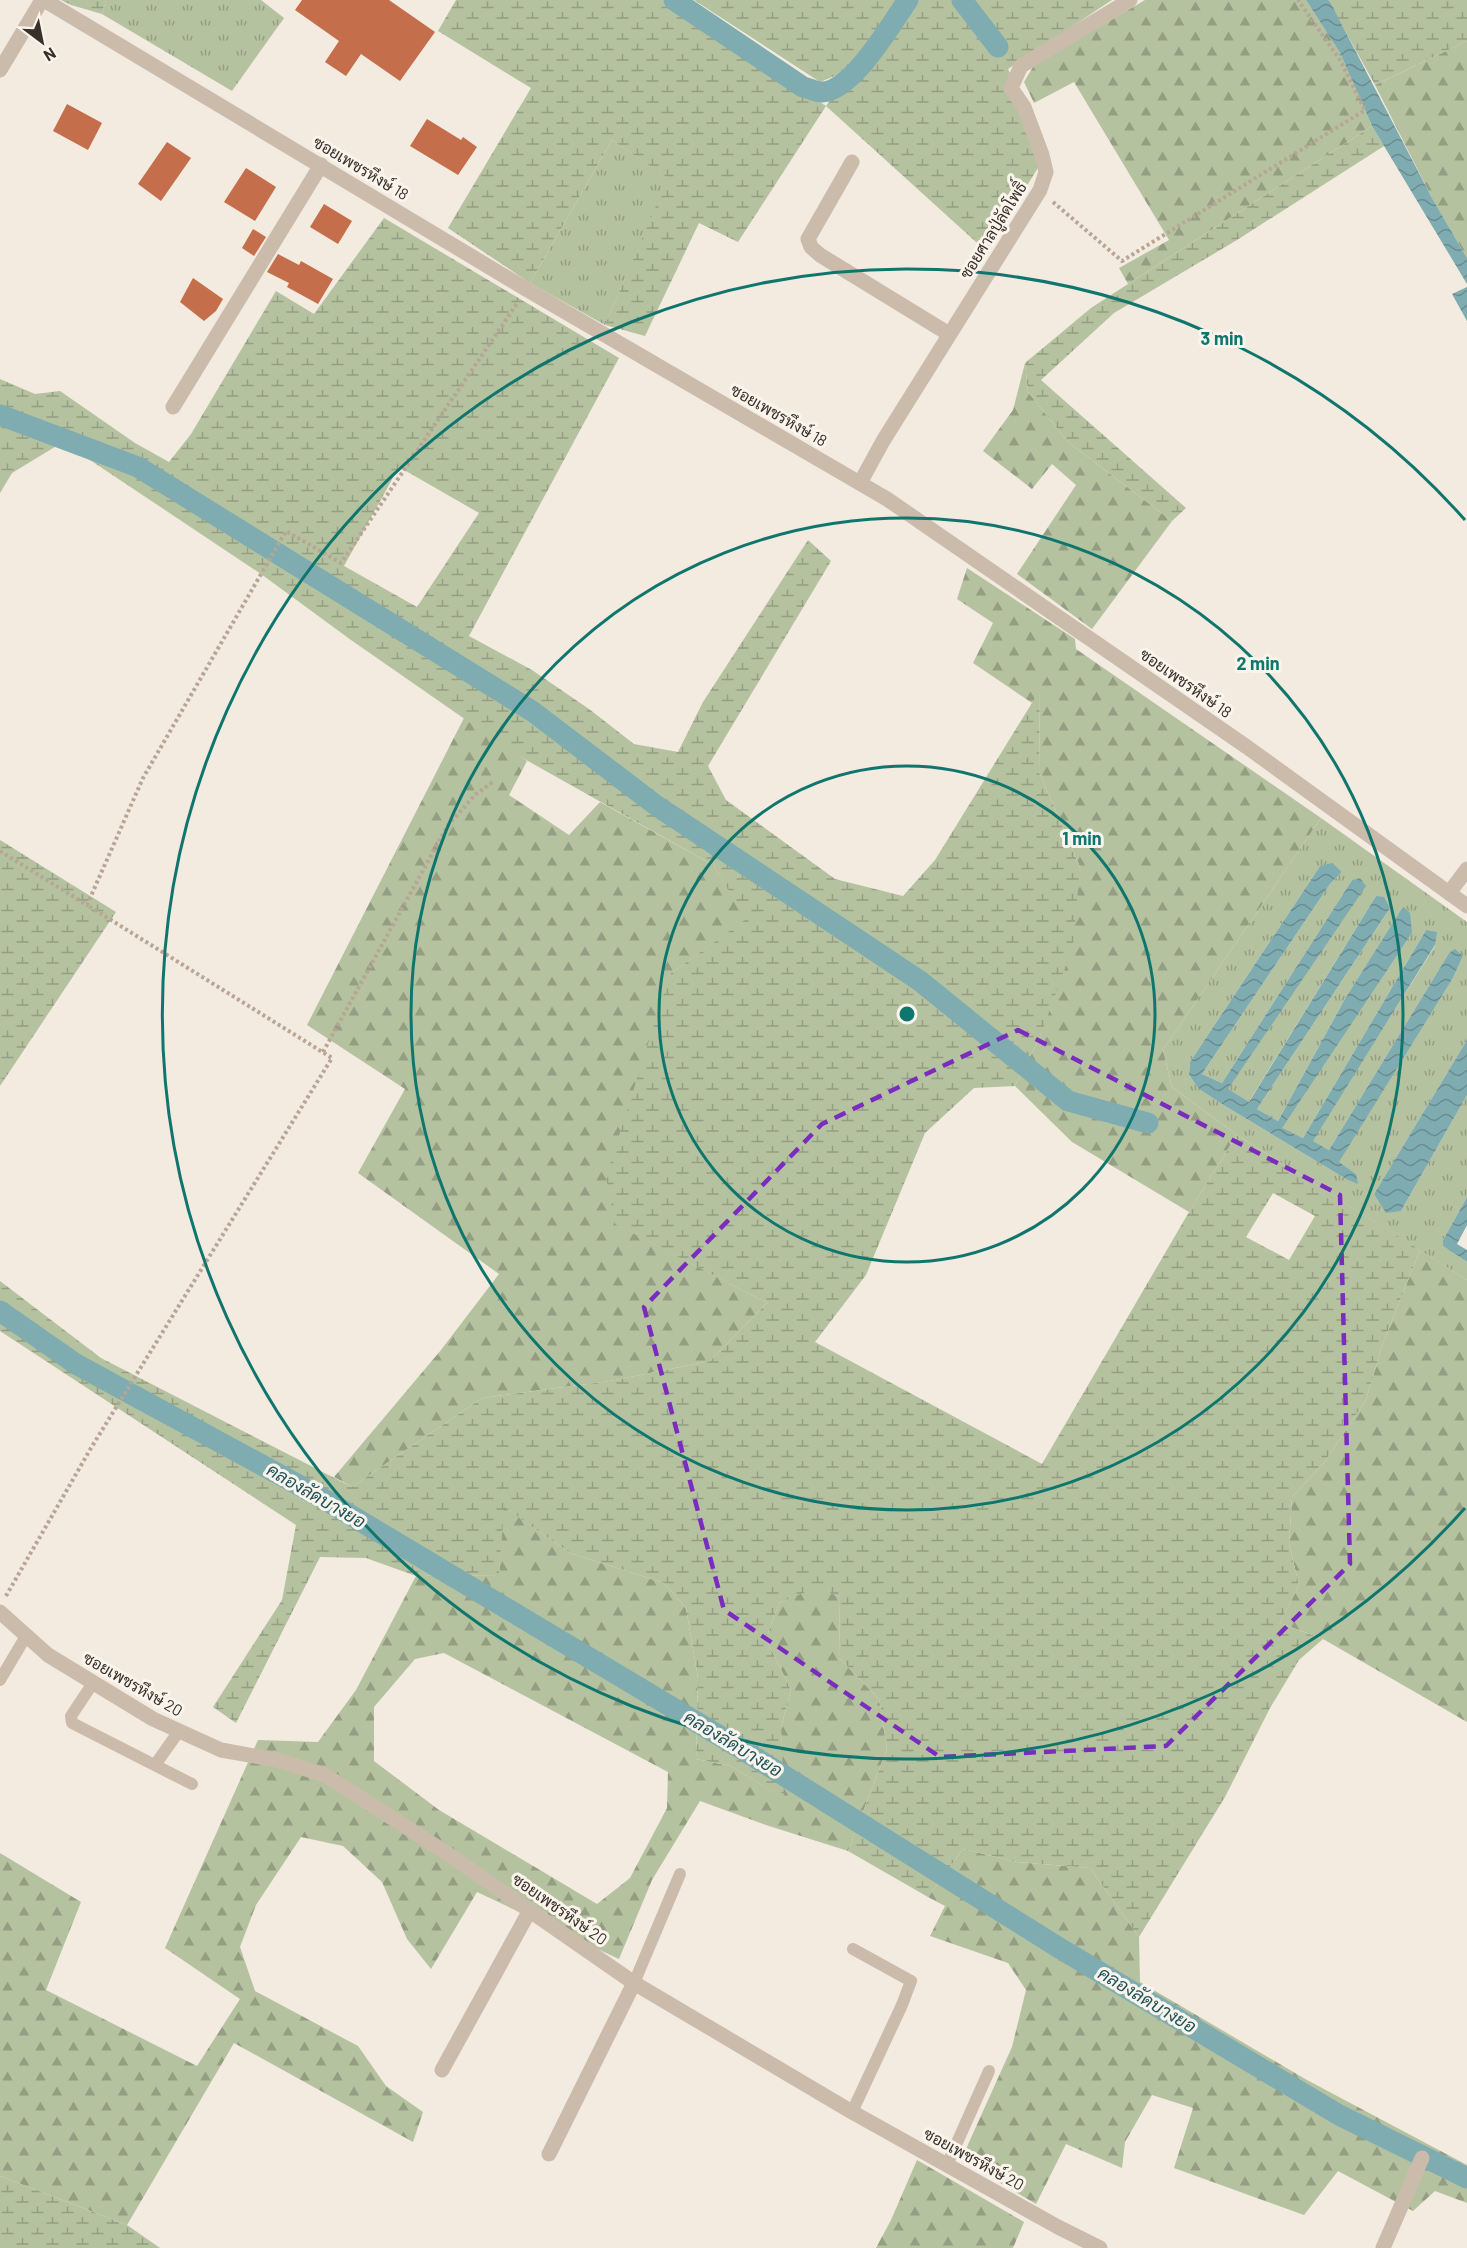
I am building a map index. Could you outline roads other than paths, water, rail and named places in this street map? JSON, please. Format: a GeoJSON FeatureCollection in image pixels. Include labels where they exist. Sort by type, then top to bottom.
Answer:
{"type":"FeatureCollection","features":[{"type":"Feature","properties":{"kind":"street"},"geometry":{"type":"LineString","coordinates":[[0,70],[43,0]]}},
{"type":"Feature","properties":{"kind":"street","name":"ซอยเพชรหึงษ์ 18"},"geometry":{"type":"LineString","coordinates":[[43,0],[526,289],[887,499],[1238,740],[1467,906]]}},
{"type":"Feature","properties":{"kind":"street","name":"ซอยศาลปู่ลัดโพธิ์"},"geometry":{"type":"LineString","coordinates":[[860,483],[883,441],[1040,190],[1046,172],[1042,155],[1024,107],[1011,88],[1021,66],[1130,0]]}},
{"type":"Feature","properties":{"kind":"street"},"geometry":{"type":"LineString","coordinates":[[852,162],[808,239],[811,247],[820,255],[949,334]]}},
{"type":"Feature","properties":{"kind":"street"},"geometry":{"type":"LineString","coordinates":[[174,407],[321,165]]}},
{"type":"Feature","properties":{"kind":"street"},"geometry":{"type":"LineString","coordinates":[[1449,893],[1467,869]]}},
{"type":"Feature","properties":{"kind":"street","name":"ซอยเพชรหึงษ์ 20"},"geometry":{"type":"LineString","coordinates":[[0,1612],[48,1655],[153,1719],[221,1750],[277,1760],[325,1775],[530,1910],[634,1983],[852,2112],[1100,2248]]}},
{"type":"Feature","properties":{"kind":"street"},"geometry":{"type":"LineString","coordinates":[[442,2070],[530,1910]]}},
{"type":"Feature","properties":{"kind":"street"},"geometry":{"type":"LineString","coordinates":[[549,2154],[634,1983]]}},
{"type":"Feature","properties":{"kind":"street"},"geometry":{"type":"LineString","coordinates":[[1383,2248],[1422,2158]]}},
{"type":"Feature","properties":{"kind":"lane"},"geometry":{"type":"LineString","coordinates":[[0,1680],[26,1636]]}},
{"type":"Feature","properties":{"kind":"lane"},"geometry":{"type":"LineString","coordinates":[[93,1683],[71,1716],[72,1723],[192,1784]]}},
{"type":"Feature","properties":{"kind":"lane"},"geometry":{"type":"LineString","coordinates":[[155,1766],[179,1731]]}},
{"type":"Feature","properties":{"kind":"lane"},"geometry":{"type":"LineString","coordinates":[[634,1983],[680,1874]]}},
{"type":"Feature","properties":{"kind":"lane"},"geometry":{"type":"LineString","coordinates":[[852,2112],[903,2005],[911,1981],[853,1949]]}},
{"type":"Feature","properties":{"kind":"lane"},"geometry":{"type":"LineString","coordinates":[[947,2165],[989,2071]]}},
{"type":"Feature","properties":{"kind":"water"},"geometry":{"type":"Polygon","coordinates":[[[1306,0],[1328,0],[1330,2],[1432,198],[1467,258],[1467,284],[1372,126],[1340,53],[1306,0]]]}},
{"type":"Feature","properties":{"kind":"water"},"geometry":{"type":"Polygon","coordinates":[[[1467,287],[1467,321],[1452,294],[1467,287]]]}},
{"type":"Feature","properties":{"kind":"water"},"geometry":{"type":"Polygon","coordinates":[[[1332,863],[1342,872],[1330,884],[1202,1074],[1222,1083],[1352,880],[1360,878],[1366,886],[1228,1089],[1249,1102],[1376,896],[1384,897],[1390,908],[1257,1109],[1278,1121],[1346,997],[1403,907],[1410,913],[1412,933],[1282,1128],[1303,1138],[1426,930],[1437,932],[1435,945],[1313,1141],[1329,1150],[1449,953],[1455,949],[1463,956],[1453,978],[1339,1162],[1356,1174],[1358,1184],[1225,1106],[1199,1089],[1189,1075],[1190,1062],[1320,866],[1332,863]]]}},
{"type":"Feature","properties":{"kind":"water"},"geometry":{"type":"Polygon","coordinates":[[[1467,1040],[1467,1095],[1401,1211],[1386,1213],[1374,1194],[1467,1040]]]}},
{"type":"Feature","properties":{"kind":"water"},"geometry":{"type":"Polygon","coordinates":[[[1467,1197],[1467,1225],[1457,1244],[1467,1250],[1467,1262],[1443,1246],[1443,1240],[1467,1197]]]}},
{"type":"Feature","properties":{"kind":"waterway"},"geometry":{"type":"LineString","coordinates":[[674,0],[803,87],[822,92],[834,89],[858,69],[908,0]]}},
{"type":"Feature","properties":{"kind":"waterway"},"geometry":{"type":"LineString","coordinates":[[962,0],[998,47]]}},
{"type":"Feature","properties":{"kind":"waterway"},"geometry":{"type":"LineString","coordinates":[[0,415],[138,467],[532,711],[657,806],[920,981],[1068,1101],[1148,1123]]}},
{"type":"Feature","properties":{"kind":"waterway","name":"คลองลัดบางยอ"},"geometry":{"type":"LineString","coordinates":[[0,1311],[76,1364],[317,1495],[740,1748],[1061,1949],[1339,2115],[1467,2178]]}}]}
